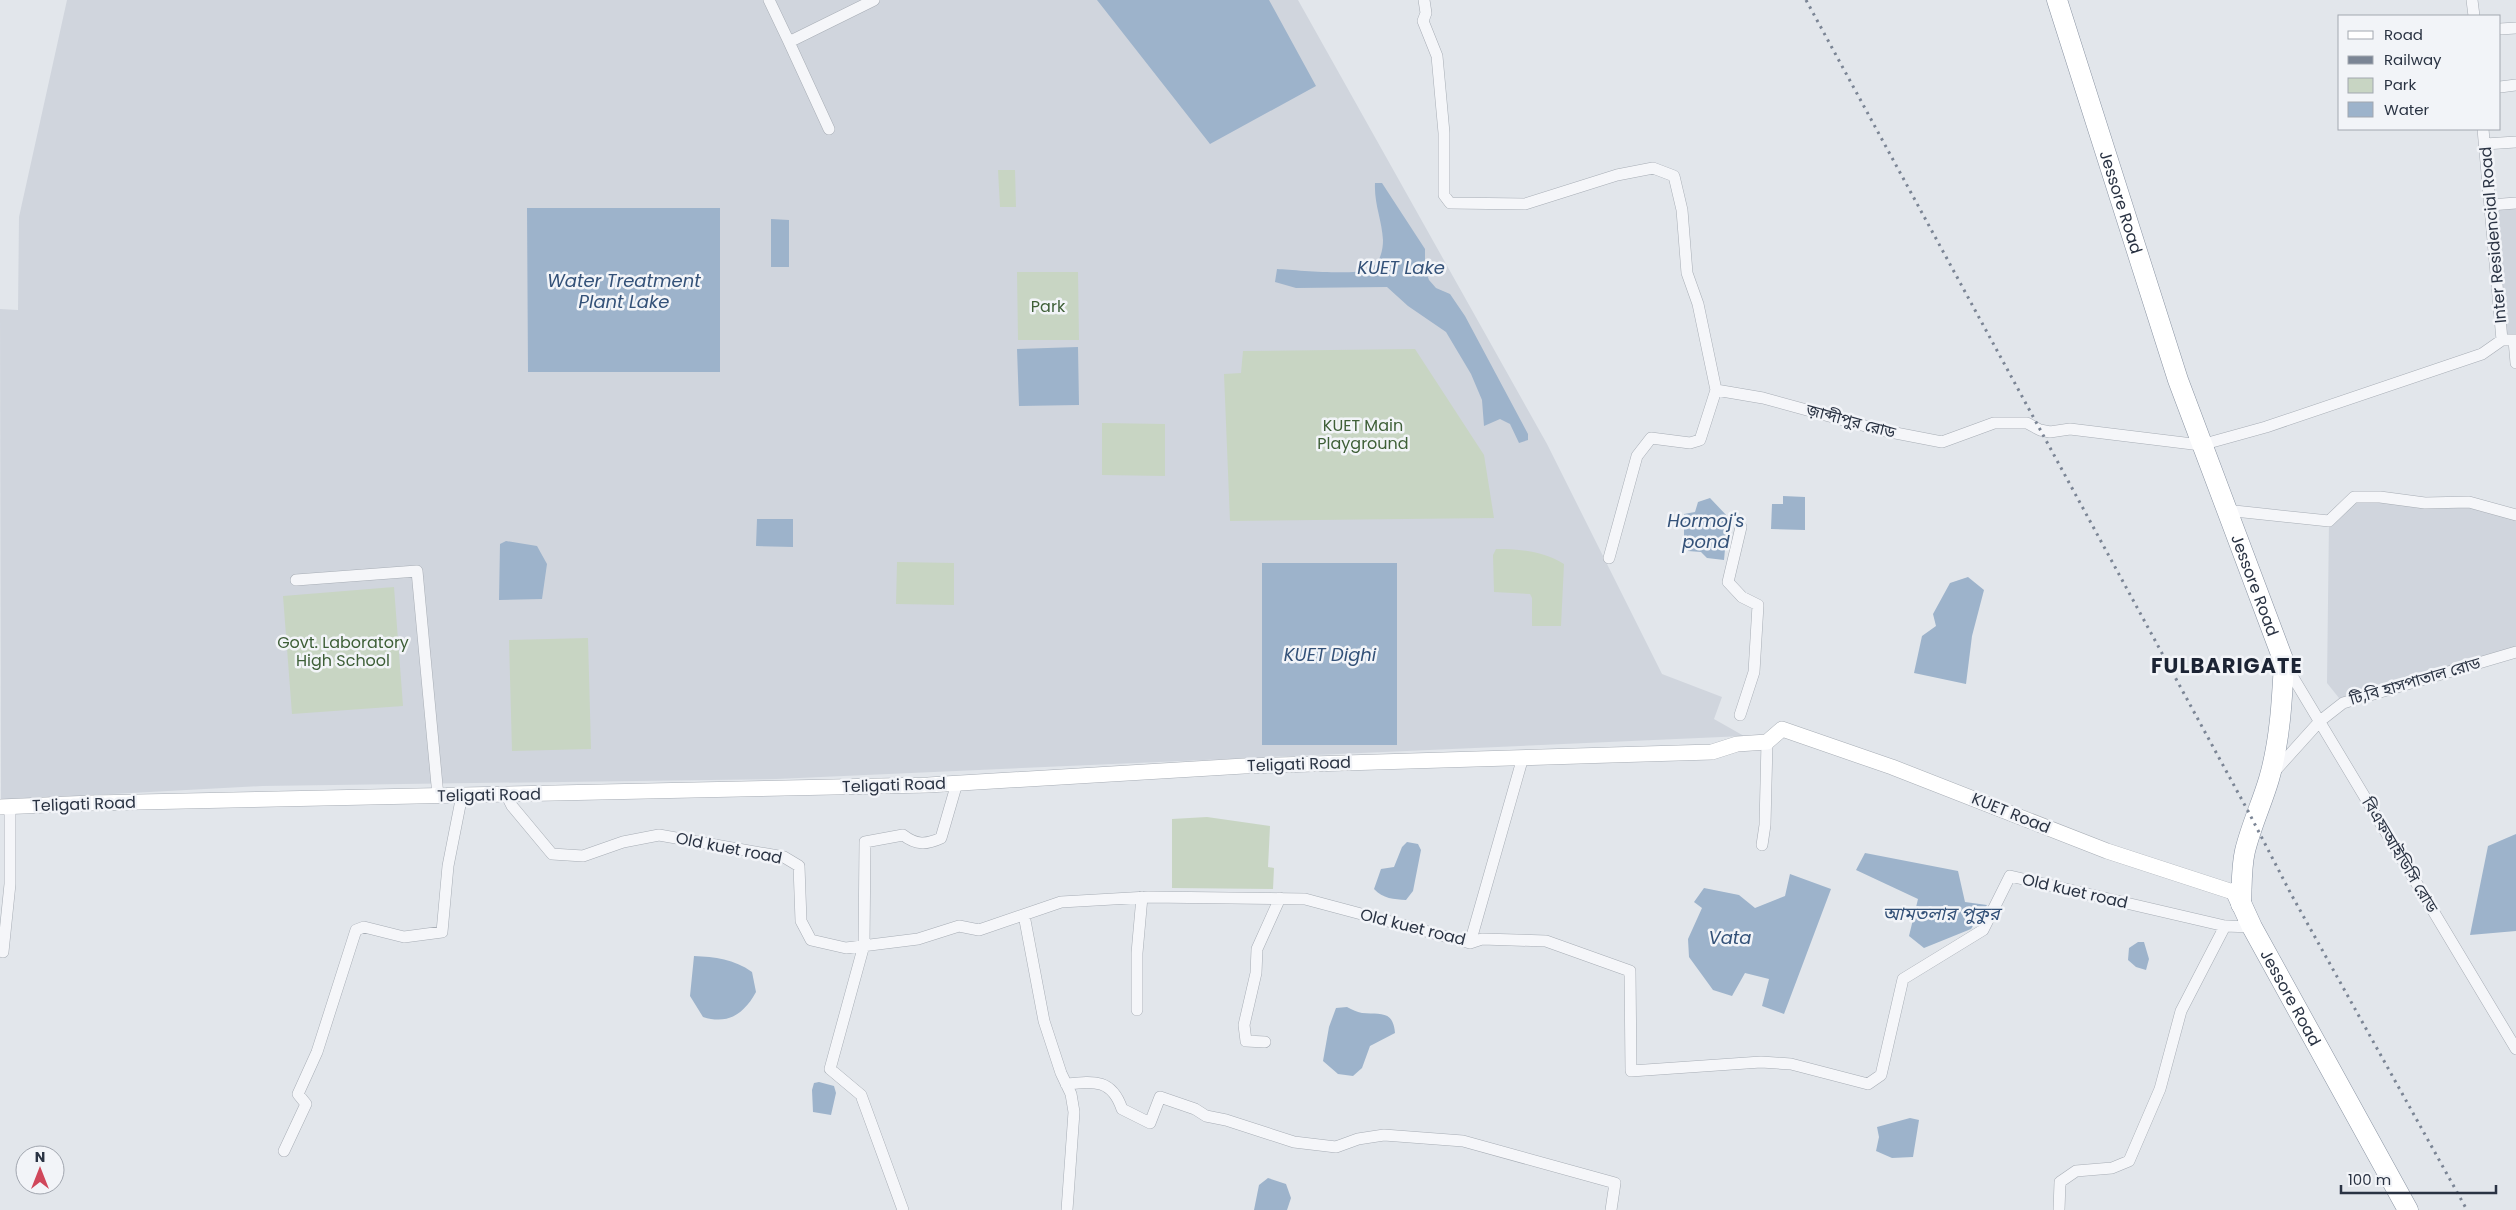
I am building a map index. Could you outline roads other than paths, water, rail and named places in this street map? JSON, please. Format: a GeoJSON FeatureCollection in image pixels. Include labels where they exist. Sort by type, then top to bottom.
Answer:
{"type":"FeatureCollection","features":[{"type":"Feature","properties":{"kind":"highway","name":"Jessore Road"},"geometry":{"type":"LineString","coordinates":[[2057,0],[2178,380],[2225,510],[2284,662],[2282,704],[2273,757],[2265,782],[2248,812],[2239,843],[2239,897],[2252,927],[2408,1210]]}},
{"type":"Feature","properties":{"kind":"main road","name":"KUET Road"},"geometry":{"type":"LineString","coordinates":[[1767,742],[1782,729],[1892,766],[2107,851],[2239,897]]}},
{"type":"Feature","properties":{"kind":"main road","name":"Teligati Road"},"geometry":{"type":"LineString","coordinates":[[5,807],[957,783],[1244,766],[1712,752],[1737,744],[1767,742]]}},
{"type":"Feature","properties":{"kind":"street"},"geometry":{"type":"LineString","coordinates":[[769,0],[829,128]]}},
{"type":"Feature","properties":{"kind":"street"},"geometry":{"type":"LineString","coordinates":[[789,42],[874,0]]}},
{"type":"Feature","properties":{"kind":"street"},"geometry":{"type":"LineString","coordinates":[[1424,0],[1426,13],[1423,21],[1437,56],[1444,133],[1444,195],[1450,203],[1525,204],[1618,175],[1653,168],[1674,176],[1682,210],[1687,273],[1698,304],[1716,390],[1700,440],[1690,443],[1651,438],[1637,456],[1609,558]]}},
{"type":"Feature","properties":{"kind":"street"},"geometry":{"type":"LineString","coordinates":[[2472,0],[2474,15]]}},
{"type":"Feature","properties":{"kind":"street"},"geometry":{"type":"LineString","coordinates":[[2501,29],[2516,28]]}},
{"type":"Feature","properties":{"kind":"street"},"geometry":{"type":"LineString","coordinates":[[2501,86],[2516,86]]}},
{"type":"Feature","properties":{"kind":"street","name":"Inter Residencial Road"},"geometry":{"type":"LineString","coordinates":[[2484,130],[2490,205],[2510,340],[2516,363]]}},
{"type":"Feature","properties":{"kind":"street"},"geometry":{"type":"LineString","coordinates":[[2485,144],[2516,142]]}},
{"type":"Feature","properties":{"kind":"street"},"geometry":{"type":"LineString","coordinates":[[2490,205],[2516,203]]}},
{"type":"Feature","properties":{"kind":"street"},"geometry":{"type":"LineString","coordinates":[[2201,445],[2266,427],[2482,354],[2510,340]]}},
{"type":"Feature","properties":{"kind":"street","name":"জ়াব্দীপুর রোড"},"geometry":{"type":"LineString","coordinates":[[1716,390],[1763,398],[1880,430],[1942,442],[1994,423],[2013,421],[2027,423],[2040,430],[2050,432],[2070,429],[2201,445]]}},
{"type":"Feature","properties":{"kind":"street"},"geometry":{"type":"LineString","coordinates":[[2225,510],[2329,521],[2354,497],[2380,496],[2425,503],[2469,502],[2516,516]]}},
{"type":"Feature","properties":{"kind":"street"},"geometry":{"type":"LineString","coordinates":[[1740,715],[1754,672],[1758,605],[1742,597],[1728,582],[1741,527]]}},
{"type":"Feature","properties":{"kind":"street"},"geometry":{"type":"LineString","coordinates":[[296,580],[417,571],[438,796]]}},
{"type":"Feature","properties":{"kind":"street","name":"টি,বি হাসপাতাল রোড"},"geometry":{"type":"LineString","coordinates":[[2265,782],[2320,721],[2343,702],[2516,652]]}},
{"type":"Feature","properties":{"kind":"street","name":"বিএফআইডিসি রোড"},"geometry":{"type":"LineString","coordinates":[[2284,662],[2516,1049]]}},
{"type":"Feature","properties":{"kind":"street"},"geometry":{"type":"LineString","coordinates":[[1762,845],[1767,742]]}},
{"type":"Feature","properties":{"kind":"street"},"geometry":{"type":"LineString","coordinates":[[1470,943],[1523,757]]}},
{"type":"Feature","properties":{"kind":"street"},"geometry":{"type":"LineString","coordinates":[[903,1210],[861,1095],[830,1069],[864,945],[865,842],[903,835],[913,842],[929,844],[941,838],[957,783]]}},
{"type":"Feature","properties":{"kind":"street","name":"Old kuet road"},"geometry":{"type":"LineString","coordinates":[[506,794],[512,806],[552,854],[582,856],[623,842],[659,835],[784,857],[799,866],[801,921],[811,940],[846,948],[918,939],[959,926],[979,930],[1061,902],[1142,897],[1305,898],[1470,943],[1482,939],[1546,941],[1630,971],[1632,1071],[1769,1062],[1792,1064],[1868,1084],[1881,1076],[1903,979],[1983,930],[2010,876],[2225,926],[2252,927]]}},
{"type":"Feature","properties":{"kind":"street"},"geometry":{"type":"LineString","coordinates":[[284,1151],[306,1104],[298,1094],[317,1052],[356,930],[364,927],[404,937],[442,932],[448,866],[462,795]]}},
{"type":"Feature","properties":{"kind":"street"},"geometry":{"type":"LineString","coordinates":[[3,952],[10,884],[5,807]]}},
{"type":"Feature","properties":{"kind":"street"},"geometry":{"type":"LineString","coordinates":[[1137,1010],[1137,953],[1142,897]]}},
{"type":"Feature","properties":{"kind":"street"},"geometry":{"type":"LineString","coordinates":[[1266,1042],[1246,1042],[1244,1024],[1256,973],[1257,949],[1280,898]]}},
{"type":"Feature","properties":{"kind":"street"},"geometry":{"type":"LineString","coordinates":[[1024,915],[1044,1021],[1071,1094],[1074,1112],[1067,1210]]}},
{"type":"Feature","properties":{"kind":"street"},"geometry":{"type":"LineString","coordinates":[[2059,1210],[2060,1182],[2068,1176],[2076,1171],[2112,1168],[2129,1161],[2160,1089],[2181,1011],[2225,926]]}},
{"type":"Feature","properties":{"kind":"street"},"geometry":{"type":"LineString","coordinates":[[1066,1084],[1084,1082],[1106,1084],[1117,1094],[1122,1109],[1150,1123],[1160,1097],[1194,1109],[1206,1116],[1226,1120],[1294,1142],[1336,1147],[1358,1139],[1384,1135],[1463,1141],[1615,1183],[1611,1210]]}},
{"type":"Feature","properties":{"kind":"water"},"geometry":{"type":"Polygon","coordinates":[[[1097,0],[1269,0],[1316,86],[1210,144],[1097,0]]]}},
{"type":"Feature","properties":{"kind":"water","name":"KUET Lake"},"geometry":{"type":"Polygon","coordinates":[[[1375,183],[1382,183],[1425,249],[1425,269],[1429,280],[1436,288],[1450,294],[1465,316],[1528,434],[1528,440],[1519,443],[1510,424],[1500,419],[1484,426],[1482,400],[1471,374],[1446,332],[1408,306],[1387,287],[1296,288],[1275,282],[1277,269],[1351,272],[1373,267],[1381,253],[1383,240],[1375,183]]]}},
{"type":"Feature","properties":{"kind":"water","name":"Water Treatment Plant Lake"},"geometry":{"type":"Polygon","coordinates":[[[527,208],[720,208],[720,372],[528,372],[527,208]]]}},
{"type":"Feature","properties":{"kind":"water"},"geometry":{"type":"Polygon","coordinates":[[[771,219],[789,220],[789,267],[771,267],[771,219]]]}},
{"type":"Feature","properties":{"kind":"water"},"geometry":{"type":"Polygon","coordinates":[[[1078,347],[1079,405],[1019,406],[1017,349],[1078,347]]]}},
{"type":"Feature","properties":{"kind":"water"},"geometry":{"type":"Polygon","coordinates":[[[1783,496],[1805,497],[1805,530],[1771,529],[1772,504],[1783,504],[1783,496]]]}},
{"type":"Feature","properties":{"kind":"water","name":"Hormoj's pond"},"geometry":{"type":"Polygon","coordinates":[[[1710,498],[1728,517],[1724,560],[1707,558],[1701,552],[1688,551],[1684,536],[1684,514],[1695,512],[1698,502],[1710,498]]]}},
{"type":"Feature","properties":{"kind":"water"},"geometry":{"type":"Polygon","coordinates":[[[757,519],[793,519],[793,547],[756,546],[757,519]]]}},
{"type":"Feature","properties":{"kind":"water"},"geometry":{"type":"Polygon","coordinates":[[[506,541],[537,546],[547,564],[542,599],[499,600],[500,544],[506,541]]]}},
{"type":"Feature","properties":{"kind":"water","name":"KUET Dighi"},"geometry":{"type":"Polygon","coordinates":[[[1262,563],[1397,563],[1397,745],[1262,745],[1262,563]]]}},
{"type":"Feature","properties":{"kind":"water"},"geometry":{"type":"Polygon","coordinates":[[[1968,577],[1984,590],[1972,636],[1966,684],[1914,673],[1922,636],[1936,626],[1933,614],[1950,583],[1968,577]]]}},
{"type":"Feature","properties":{"kind":"water"},"geometry":{"type":"Polygon","coordinates":[[[2516,834],[2516,931],[2470,935],[2488,846],[2516,834]]]}},
{"type":"Feature","properties":{"kind":"water"},"geometry":{"type":"Polygon","coordinates":[[[1407,842],[1418,844],[1421,850],[1413,891],[1406,900],[1385,897],[1374,889],[1381,869],[1394,867],[1402,847],[1407,842]]]}},
{"type":"Feature","properties":{"kind":"water","name":"আমতলার পুকুর"},"geometry":{"type":"Polygon","coordinates":[[[1865,853],[1958,871],[1965,902],[1987,905],[1971,929],[1924,948],[1909,936],[1918,899],[1856,870],[1865,853]]]}},
{"type":"Feature","properties":{"kind":"water","name":"Vata"},"geometry":{"type":"Polygon","coordinates":[[[1790,874],[1831,889],[1784,1014],[1762,1006],[1769,979],[1745,973],[1732,996],[1713,990],[1689,957],[1688,939],[1702,908],[1694,902],[1704,888],[1739,895],[1755,908],[1785,896],[1790,874]]]}},
{"type":"Feature","properties":{"kind":"water"},"geometry":{"type":"Polygon","coordinates":[[[2138,942],[2144,942],[2149,959],[2146,970],[2136,967],[2128,960],[2129,948],[2138,942]]]}},
{"type":"Feature","properties":{"kind":"water"},"geometry":{"type":"Polygon","coordinates":[[[694,956],[724,960],[738,964],[752,972],[756,992],[741,1012],[720,1020],[703,1017],[690,996],[694,956]]]}},
{"type":"Feature","properties":{"kind":"water"},"geometry":{"type":"Polygon","coordinates":[[[1347,1007],[1362,1013],[1379,1014],[1388,1017],[1394,1025],[1395,1033],[1370,1046],[1362,1068],[1353,1076],[1338,1074],[1323,1061],[1329,1027],[1336,1008],[1347,1007]]]}},
{"type":"Feature","properties":{"kind":"water"},"geometry":{"type":"Polygon","coordinates":[[[819,1082],[834,1086],[836,1093],[831,1115],[813,1112],[812,1090],[814,1083],[819,1082]]]}},
{"type":"Feature","properties":{"kind":"water"},"geometry":{"type":"Polygon","coordinates":[[[1910,1118],[1919,1120],[1913,1157],[1892,1158],[1876,1151],[1879,1137],[1877,1127],[1910,1118]]]}},
{"type":"Feature","properties":{"kind":"water"},"geometry":{"type":"Polygon","coordinates":[[[1268,1178],[1286,1184],[1291,1198],[1287,1210],[1254,1210],[1259,1185],[1268,1178]]]}},
{"type":"Feature","properties":{"kind":"railway"},"geometry":{"type":"LineString","coordinates":[[1806,0],[2248,811],[2291,894],[2467,1210]]}},
{"type":"Feature","properties":{"kind":"district","name":"FULBARIGATE"},"geometry":{"type":"Point","coordinates":[2227,665]}},
{"type":"Feature","properties":{"kind":"park label","name":"Park"},"geometry":{"type":"Point","coordinates":[1048,306]}},
{"type":"Feature","properties":{"kind":"park label","name":"KUET Main Playground"},"geometry":{"type":"Point","coordinates":[1363,434]}},
{"type":"Feature","properties":{"kind":"park label","name":"Govt. Laboratory High School"},"geometry":{"type":"Point","coordinates":[343,651]}}]}
